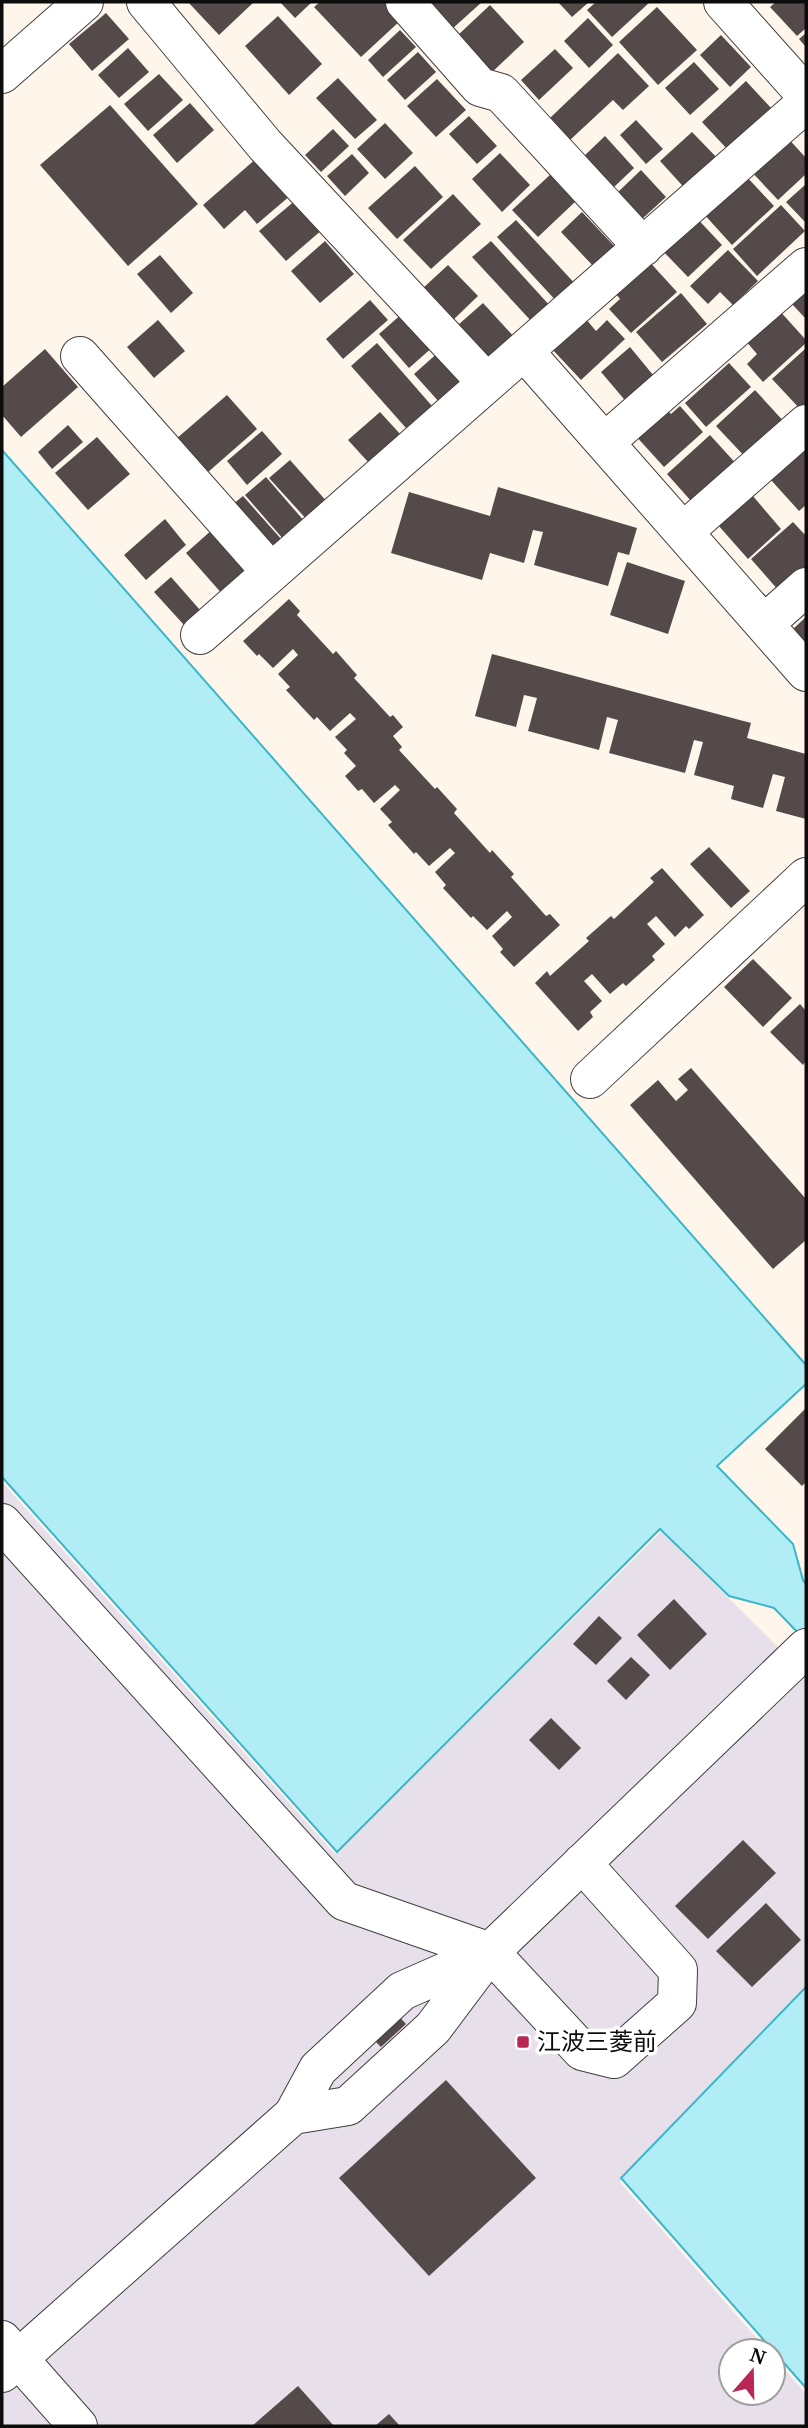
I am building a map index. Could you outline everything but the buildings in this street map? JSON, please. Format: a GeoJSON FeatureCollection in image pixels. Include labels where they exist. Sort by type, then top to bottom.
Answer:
{"type":"FeatureCollection","features":[{"type":"Feature","properties":{"kind":"street"},"geometry":{"type":"LineString","coordinates":[[2,74],[84,2]]}},
{"type":"Feature","properties":{"kind":"street"},"geometry":{"type":"LineString","coordinates":[[146,2],[265,145],[487,383]]}},
{"type":"Feature","properties":{"kind":"street"},"geometry":{"type":"LineString","coordinates":[[405,2],[480,86],[501,93],[642,247]]}},
{"type":"Feature","properties":{"kind":"street"},"geometry":{"type":"LineString","coordinates":[[723,2],[806,95]]}},
{"type":"Feature","properties":{"kind":"street"},"geometry":{"type":"LineString","coordinates":[[200,635],[806,103]]}},
{"type":"Feature","properties":{"kind":"street"},"geometry":{"type":"LineString","coordinates":[[605,442],[806,267]]}},
{"type":"Feature","properties":{"kind":"street"},"geometry":{"type":"LineString","coordinates":[[524,351],[806,672]]}},
{"type":"Feature","properties":{"kind":"street"},"geometry":{"type":"LineString","coordinates":[[80,356],[271,572]]}},
{"type":"Feature","properties":{"kind":"street"},"geometry":{"type":"LineString","coordinates":[[683,532],[806,424]]}},
{"type":"Feature","properties":{"kind":"street"},"geometry":{"type":"LineString","coordinates":[[764,624],[806,587]]}},
{"type":"Feature","properties":{"kind":"street"},"geometry":{"type":"LineString","coordinates":[[590,1080],[806,877]]}},
{"type":"Feature","properties":{"kind":"street"},"geometry":{"type":"LineString","coordinates":[[2,1523],[344,1901],[490,1952],[582,2051],[614,2059],[677,2003],[678,1970],[582,1863]]}},
{"type":"Feature","properties":{"kind":"street"},"geometry":{"type":"LineString","coordinates":[[78,2426],[7,2357],[293,2115],[318,2069],[401,1991],[490,1952],[806,1648]]}},
{"type":"Feature","properties":{"kind":"shaded area"},"geometry":{"type":"Polygon","coordinates":[[[2,1482],[335,1854],[661,1532],[806,1674],[806,1987],[620,2182],[756,2337],[717,2337],[717,2407],[787,2407],[787,2372],[806,2394],[806,2426],[2,2426],[2,1482]]]}},
{"type":"Feature","properties":{"kind":"water"},"geometry":{"type":"Polygon","coordinates":[[[2,450],[806,1365],[806,1384],[717,1466],[793,1544],[806,1584],[806,1641],[774,1608],[729,1596],[660,1529],[337,1852],[2,1477],[2,450]]]}},
{"type":"Feature","properties":{"kind":"water"},"geometry":{"type":"Polygon","coordinates":[[[806,1987],[806,2388],[787,2366],[787,2337],[761,2337],[621,2178],[806,1987]]]}},
{"type":"Feature","properties":{"kind":"place","name":"江波三菱前"},"geometry":{"type":"Point","coordinates":[523,2042]}}]}
